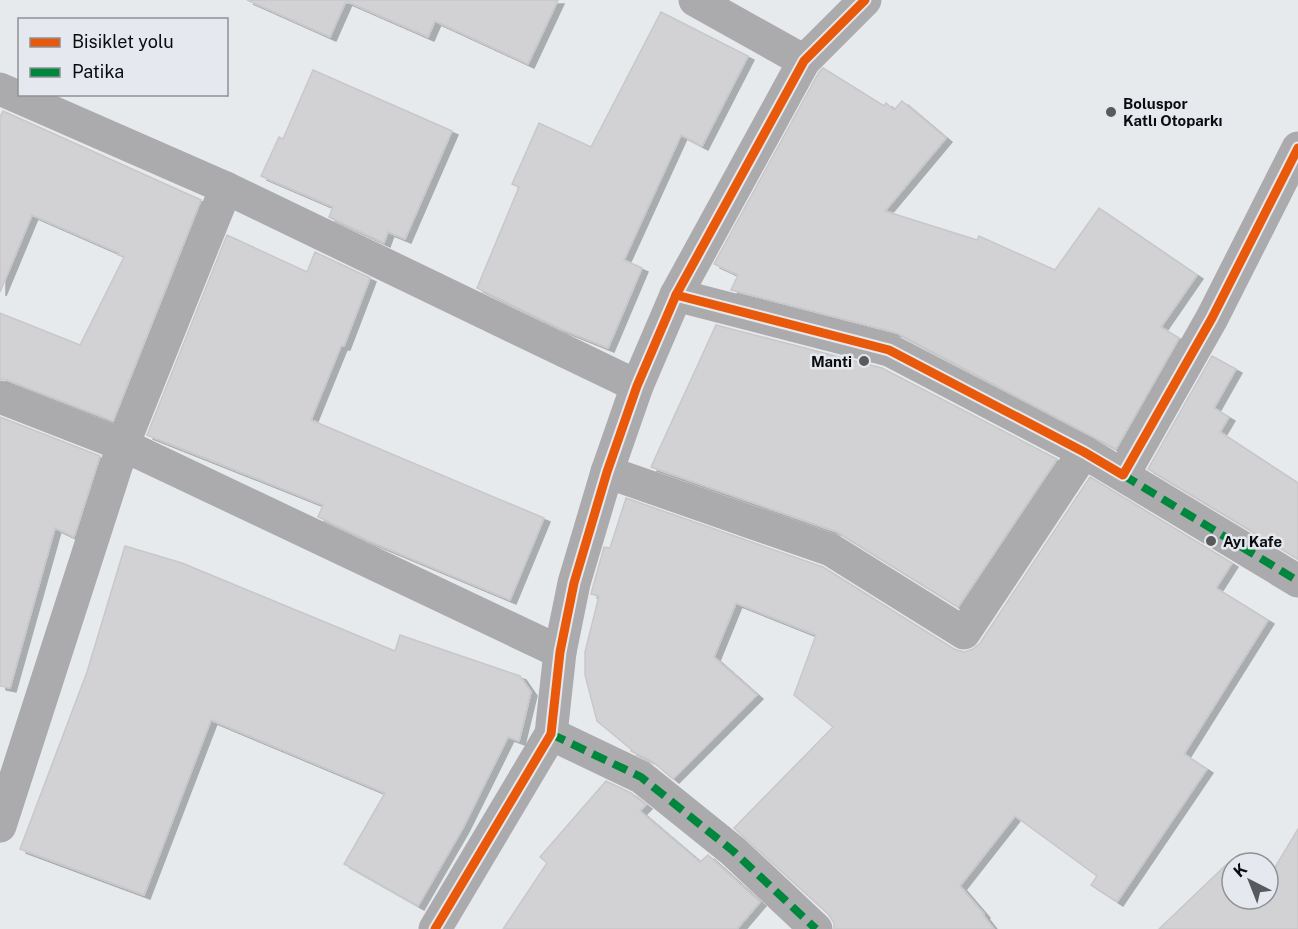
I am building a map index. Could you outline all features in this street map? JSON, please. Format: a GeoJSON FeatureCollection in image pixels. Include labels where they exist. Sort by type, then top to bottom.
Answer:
{"type":"FeatureCollection","features":[{"type":"Feature","properties":{"kind":"street"},"geometry":{"type":"LineString","coordinates":[[695,0],[804,61]]}},
{"type":"Feature","properties":{"kind":"street"},"geometry":{"type":"LineString","coordinates":[[435,929],[551,734],[560,652],[574,583],[608,472],[638,386],[676,295],[804,61],[865,0]]}},
{"type":"Feature","properties":{"kind":"street"},"geometry":{"type":"LineString","coordinates":[[0,89],[226,188],[638,386]]}},
{"type":"Feature","properties":{"kind":"street"},"geometry":{"type":"LineString","coordinates":[[1123,475],[1212,318],[1298,148]]}},
{"type":"Feature","properties":{"kind":"street"},"geometry":{"type":"LineString","coordinates":[[0,826],[123,445],[226,188]]}},
{"type":"Feature","properties":{"kind":"street"},"geometry":{"type":"LineString","coordinates":[[676,295],[889,350],[1084,452],[1298,581]]}},
{"type":"Feature","properties":{"kind":"street"},"geometry":{"type":"LineString","coordinates":[[0,397],[123,445],[560,652]]}},
{"type":"Feature","properties":{"kind":"street"},"geometry":{"type":"LineString","coordinates":[[608,472],[831,550],[964,633],[1084,452]]}},
{"type":"Feature","properties":{"kind":"street"},"geometry":{"type":"LineString","coordinates":[[551,734],[641,777],[733,851],[816,929]]}},
{"type":"Feature","properties":{"kind":"building"},"geometry":{"type":"Polygon","coordinates":[[[247,0],[558,0],[528,64],[435,21],[428,37],[346,1],[330,37],[247,0]]]}},
{"type":"Feature","properties":{"kind":"building"},"geometry":{"type":"Polygon","coordinates":[[[661,12],[748,56],[702,146],[681,135],[624,260],[642,268],[608,348],[561,329],[477,288],[519,187],[512,184],[539,123],[591,147],[661,12]]]}},
{"type":"Feature","properties":{"kind":"building"},"geometry":{"type":"Polygon","coordinates":[[[823,68],[884,106],[886,103],[894,110],[902,101],[946,138],[885,211],[977,240],[979,236],[1055,270],[1099,208],[1197,275],[1161,327],[1179,338],[1116,449],[897,333],[731,290],[738,275],[714,264],[823,68]]]}},
{"type":"Feature","properties":{"kind":"building"},"geometry":{"type":"Polygon","coordinates":[[[313,70],[452,131],[405,239],[388,232],[384,243],[329,217],[333,207],[261,176],[279,137],[283,139],[313,70]]]}},
{"type":"Feature","properties":{"kind":"building"},"geometry":{"type":"Polygon","coordinates":[[[3,111],[201,200],[113,421],[0,379],[0,313],[80,345],[124,257],[32,215],[0,292],[0,117],[3,111]]]}},
{"type":"Feature","properties":{"kind":"building"},"geometry":{"type":"Polygon","coordinates":[[[227,235],[307,272],[315,252],[370,278],[344,346],[341,346],[311,420],[544,518],[510,600],[318,517],[323,505],[147,435],[227,235]]]}},
{"type":"Feature","properties":{"kind":"building"},"geometry":{"type":"Polygon","coordinates":[[[716,325],[882,368],[1057,459],[958,607],[837,532],[651,467],[716,325]]]}},
{"type":"Feature","properties":{"kind":"building"},"geometry":{"type":"Polygon","coordinates":[[[1212,356],[1236,369],[1214,408],[1229,417],[1220,432],[1298,483],[1298,559],[1148,469],[1212,356]]]}},
{"type":"Feature","properties":{"kind":"building"},"geometry":{"type":"Polygon","coordinates":[[[0,417],[100,456],[74,537],[55,528],[10,688],[0,686],[0,417]]]}},
{"type":"Feature","properties":{"kind":"building"},"geometry":{"type":"Polygon","coordinates":[[[1090,477],[1232,563],[1216,588],[1268,620],[1184,754],[1207,769],[1117,902],[1091,885],[1097,876],[1015,816],[960,886],[994,929],[834,929],[834,923],[829,915],[734,828],[833,727],[794,695],[816,635],[736,603],[714,657],[757,695],[673,779],[653,762],[631,751],[597,721],[585,675],[585,652],[599,596],[591,594],[604,547],[610,548],[626,498],[823,567],[954,649],[964,652],[980,643],[1090,477]]]}},
{"type":"Feature","properties":{"kind":"building"},"geometry":{"type":"Polygon","coordinates":[[[125,546],[182,563],[395,651],[400,635],[520,676],[531,692],[519,741],[508,737],[463,828],[418,906],[344,864],[385,793],[211,720],[144,895],[20,849],[87,672],[125,546]]]}},
{"type":"Feature","properties":{"kind":"building"},"geometry":{"type":"Polygon","coordinates":[[[606,781],[631,793],[646,805],[640,811],[700,862],[708,855],[760,902],[737,929],[503,929],[547,863],[540,857],[606,781]]]}},
{"type":"Feature","properties":{"kind":"building"},"geometry":{"type":"Polygon","coordinates":[[[1298,829],[1298,929],[1159,929],[1220,871],[1220,911],[1280,911],[1280,859],[1298,829]]]}},
{"type":"Feature","properties":{"kind":"marked path"},"geometry":{"type":"LineString","coordinates":[[1123,475],[1298,581]]}},
{"type":"Feature","properties":{"kind":"marked path"},"geometry":{"type":"LineString","coordinates":[[551,734],[641,777],[733,851],[816,929]]}},
{"type":"Feature","properties":{"kind":"cycle path"},"geometry":{"type":"LineString","coordinates":[[435,929],[551,734],[560,652],[574,583],[607,472],[637,386],[676,295],[804,61],[865,0]]}},
{"type":"Feature","properties":{"kind":"cycle path"},"geometry":{"type":"LineString","coordinates":[[676,295],[889,350],[1084,452],[1123,475],[1212,318],[1298,148]]}},
{"type":"Feature","properties":{"kind":"place","name":"Boluspor Katlı Otoparkı"},"geometry":{"type":"Point","coordinates":[1111,112]}},
{"type":"Feature","properties":{"kind":"place","name":"Manti"},"geometry":{"type":"Point","coordinates":[864,361]}},
{"type":"Feature","properties":{"kind":"place","name":"Ayı Kafe"},"geometry":{"type":"Point","coordinates":[1211,541]}}]}
